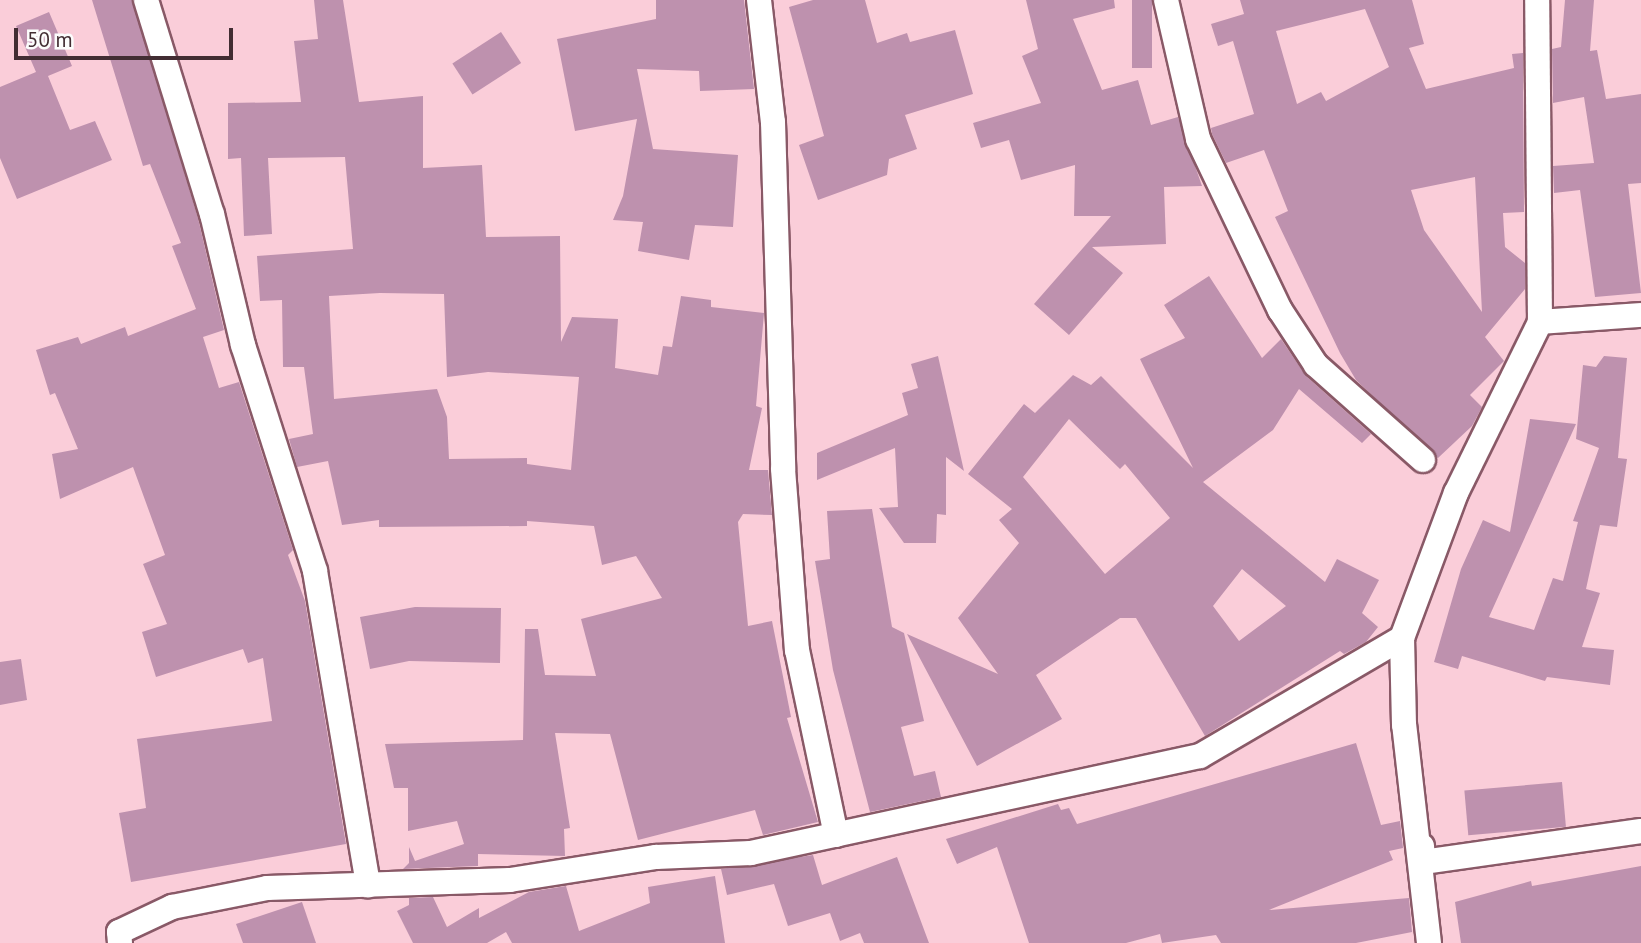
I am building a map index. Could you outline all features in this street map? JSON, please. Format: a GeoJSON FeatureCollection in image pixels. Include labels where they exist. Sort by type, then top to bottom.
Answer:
{"type":"FeatureCollection","features":[{"type":"Feature","properties":{"kind":"street"},"geometry":{"type":"LineString","coordinates":[[146,0],[212,214],[243,345],[314,571],[368,886]]}},
{"type":"Feature","properties":{"kind":"street"},"geometry":{"type":"LineString","coordinates":[[760,0],[774,122],[783,469],[797,650],[836,835]]}},
{"type":"Feature","properties":{"kind":"street"},"geometry":{"type":"LineString","coordinates":[[1166,0],[1198,139],[1280,310],[1316,365],[1423,460]]}},
{"type":"Feature","properties":{"kind":"street"},"geometry":{"type":"LineString","coordinates":[[1429,943],[1405,631],[1488,428],[1541,322],[1537,0]]}},
{"type":"Feature","properties":{"kind":"street"},"geometry":{"type":"LineString","coordinates":[[1541,322],[1641,315]]}},
{"type":"Feature","properties":{"kind":"street"},"geometry":{"type":"LineString","coordinates":[[115,939],[172,907],[267,888],[510,880],[656,857],[751,853],[1200,756],[1405,631]]}},
{"type":"Feature","properties":{"kind":"street"},"geometry":{"type":"LineString","coordinates":[[1423,862],[1641,831]]}},
{"type":"Feature","properties":{"kind":"building"},"geometry":{"type":"Polygon","coordinates":[[[92,0],[132,0],[198,218],[224,330],[203,337],[219,388],[239,382],[293,550],[288,555],[305,601],[346,844],[131,882],[119,813],[146,808],[137,739],[272,721],[263,658],[248,663],[243,649],[156,677],[142,632],[167,624],[143,564],[165,555],[133,467],[60,499],[52,454],[78,449],[55,393],[50,395],[36,350],[78,337],[81,344],[125,327],[128,336],[196,309],[172,246],[181,243],[150,164],[143,166],[92,0]]]}},
{"type":"Feature","properties":{"kind":"building"},"geometry":{"type":"Polygon","coordinates":[[[314,0],[343,0],[359,102],[423,96],[423,168],[482,165],[486,237],[560,236],[561,342],[572,317],[618,319],[615,368],[658,375],[663,346],[672,347],[681,296],[711,300],[711,307],[764,313],[756,406],[762,408],[749,470],[768,470],[772,515],[743,514],[738,522],[748,626],[772,621],[791,717],[787,718],[818,822],[763,835],[755,810],[638,840],[610,734],[555,733],[570,828],[564,829],[565,856],[478,854],[478,866],[403,869],[409,863],[409,847],[415,861],[464,844],[457,821],[408,831],[408,788],[394,788],[385,744],[523,740],[525,629],[538,629],[545,675],[596,676],[581,619],[662,598],[636,556],[602,565],[594,526],[527,521],[527,526],[379,527],[379,520],[342,525],[328,461],[297,467],[289,439],[313,434],[304,367],[283,367],[282,300],[260,301],[257,256],[353,249],[345,157],[268,158],[272,234],[244,236],[241,158],[228,159],[228,103],[301,102],[294,41],[318,39],[314,0]],[[380,293],[329,296],[334,399],[437,389],[447,417],[449,459],[527,458],[527,464],[571,470],[579,377],[488,372],[447,377],[444,294],[380,293]]]}},
{"type":"Feature","properties":{"kind":"building"},"geometry":{"type":"Polygon","coordinates":[[[656,0],[744,0],[754,89],[700,91],[699,71],[637,69],[653,149],[738,155],[733,227],[695,225],[689,260],[638,251],[643,222],[613,220],[623,196],[637,119],[575,131],[557,39],[656,19],[656,0]]]}},
{"type":"Feature","properties":{"kind":"building"},"geometry":{"type":"Polygon","coordinates":[[[813,0],[865,0],[877,43],[907,33],[910,42],[955,30],[973,94],[905,115],[917,149],[889,159],[887,175],[818,200],[799,145],[824,136],[789,7],[813,0]]]}},
{"type":"Feature","properties":{"kind":"building"},"geometry":{"type":"Polygon","coordinates":[[[1026,0],[1114,0],[1115,8],[1073,19],[1102,90],[1138,80],[1151,125],[1178,117],[1202,186],[1164,187],[1166,244],[1092,247],[1123,273],[1069,335],[1034,304],[1111,216],[1074,216],[1075,165],[1021,180],[1009,140],[981,148],[973,123],[1041,103],[1022,56],[1038,49],[1026,0]]]}},
{"type":"Feature","properties":{"kind":"building"},"geometry":{"type":"Polygon","coordinates":[[[1132,0],[1152,0],[1152,68],[1132,68],[1132,0]]]}},
{"type":"Feature","properties":{"kind":"building"},"geometry":{"type":"Polygon","coordinates":[[[1240,0],[1412,0],[1424,44],[1409,48],[1426,89],[1514,68],[1512,54],[1523,53],[1524,212],[1503,213],[1505,247],[1525,263],[1525,289],[1485,337],[1504,361],[1470,395],[1482,407],[1472,426],[1438,458],[1356,380],[1340,353],[1275,217],[1288,211],[1264,150],[1226,163],[1212,134],[1211,128],[1254,114],[1233,41],[1218,46],[1211,24],[1244,14],[1240,0]],[[1365,9],[1276,31],[1297,104],[1321,92],[1326,101],[1389,67],[1365,9]],[[1475,177],[1411,190],[1424,230],[1482,312],[1475,177]]]}},
{"type":"Feature","properties":{"kind":"building"},"geometry":{"type":"Polygon","coordinates":[[[1565,0],[1594,0],[1590,51],[1597,50],[1606,99],[1641,94],[1641,183],[1628,184],[1641,293],[1595,297],[1580,190],[1554,193],[1553,166],[1594,163],[1584,97],[1553,103],[1552,49],[1561,47],[1565,0]]]}},
{"type":"Feature","properties":{"kind":"building"},"geometry":{"type":"Polygon","coordinates":[[[49,12],[72,66],[48,76],[70,130],[95,121],[112,160],[17,199],[0,158],[0,87],[36,72],[16,26],[49,12]]]}},
{"type":"Feature","properties":{"kind":"building"},"geometry":{"type":"Polygon","coordinates":[[[501,32],[521,63],[473,95],[452,64],[501,32]]]}},
{"type":"Feature","properties":{"kind":"building"},"geometry":{"type":"Polygon","coordinates":[[[1209,276],[1262,358],[1281,339],[1306,376],[1371,434],[1362,443],[1299,389],[1273,430],[1203,482],[1325,582],[1337,559],[1379,580],[1362,613],[1378,627],[1366,642],[1344,654],[1340,651],[1205,736],[1136,618],[1120,618],[1036,675],[1062,719],[977,766],[907,634],[998,674],[958,618],[1019,543],[999,520],[1012,509],[968,474],[1024,404],[1035,413],[1073,375],[1091,385],[1101,376],[1193,468],[1140,359],[1185,338],[1164,305],[1209,276]],[[1069,419],[1023,477],[1105,574],[1170,518],[1125,464],[1120,469],[1069,419]],[[1242,569],[1213,606],[1239,641],[1286,606],[1242,569]]]}},
{"type":"Feature","properties":{"kind":"building"},"geometry":{"type":"Polygon","coordinates":[[[938,356],[964,471],[946,457],[946,515],[937,514],[936,543],[904,543],[879,508],[898,507],[895,448],[817,480],[817,453],[908,415],[902,393],[918,388],[911,364],[938,356]]]}},
{"type":"Feature","properties":{"kind":"building"},"geometry":{"type":"Polygon","coordinates":[[[1604,356],[1627,358],[1618,458],[1627,459],[1617,527],[1600,525],[1586,589],[1600,593],[1582,647],[1614,650],[1610,685],[1547,677],[1545,681],[1462,656],[1458,669],[1434,662],[1461,569],[1483,520],[1510,532],[1530,419],[1576,424],[1489,617],[1534,630],[1553,578],[1563,581],[1578,522],[1573,521],[1599,448],[1576,439],[1583,365],[1596,367],[1604,356]]]}},
{"type":"Feature","properties":{"kind":"building"},"geometry":{"type":"Polygon","coordinates":[[[872,509],[892,627],[904,633],[924,721],[901,727],[914,776],[935,771],[941,797],[870,812],[833,670],[815,561],[830,559],[827,511],[872,509]]]}},
{"type":"Feature","properties":{"kind":"building"},"geometry":{"type":"Polygon","coordinates":[[[415,607],[501,608],[500,663],[409,661],[370,669],[360,617],[415,607]]]}},
{"type":"Feature","properties":{"kind":"building"},"geometry":{"type":"Polygon","coordinates":[[[21,659],[27,700],[0,705],[0,662],[21,659]]]}},
{"type":"Feature","properties":{"kind":"building"},"geometry":{"type":"Polygon","coordinates":[[[1356,743],[1381,825],[1400,821],[1403,848],[1389,851],[1393,860],[1269,910],[1409,898],[1412,932],[1356,943],[1221,943],[1216,935],[1162,943],[1160,934],[1126,943],[1029,943],[997,847],[957,864],[946,839],[1058,804],[1061,810],[1069,808],[1077,824],[1356,743]]]}},
{"type":"Feature","properties":{"kind":"building"},"geometry":{"type":"Polygon","coordinates":[[[1562,782],[1566,827],[1468,835],[1464,791],[1562,782]]]}},
{"type":"Feature","properties":{"kind":"building"},"geometry":{"type":"Polygon","coordinates":[[[813,855],[822,885],[897,857],[929,943],[864,943],[860,933],[840,941],[830,913],[788,926],[774,884],[727,895],[721,869],[813,855]]]}},
{"type":"Feature","properties":{"kind":"building"},"geometry":{"type":"Polygon","coordinates":[[[1641,866],[1641,943],[1461,943],[1455,902],[1531,881],[1532,886],[1641,866]]]}},
{"type":"Feature","properties":{"kind":"building"},"geometry":{"type":"Polygon","coordinates":[[[715,876],[725,943],[512,943],[506,932],[487,943],[413,943],[397,911],[409,905],[409,898],[433,897],[447,927],[479,908],[479,918],[529,892],[566,886],[579,931],[650,903],[648,887],[715,876]]]}},
{"type":"Feature","properties":{"kind":"building"},"geometry":{"type":"Polygon","coordinates":[[[302,902],[316,943],[243,943],[236,924],[302,902]]]}}]}
